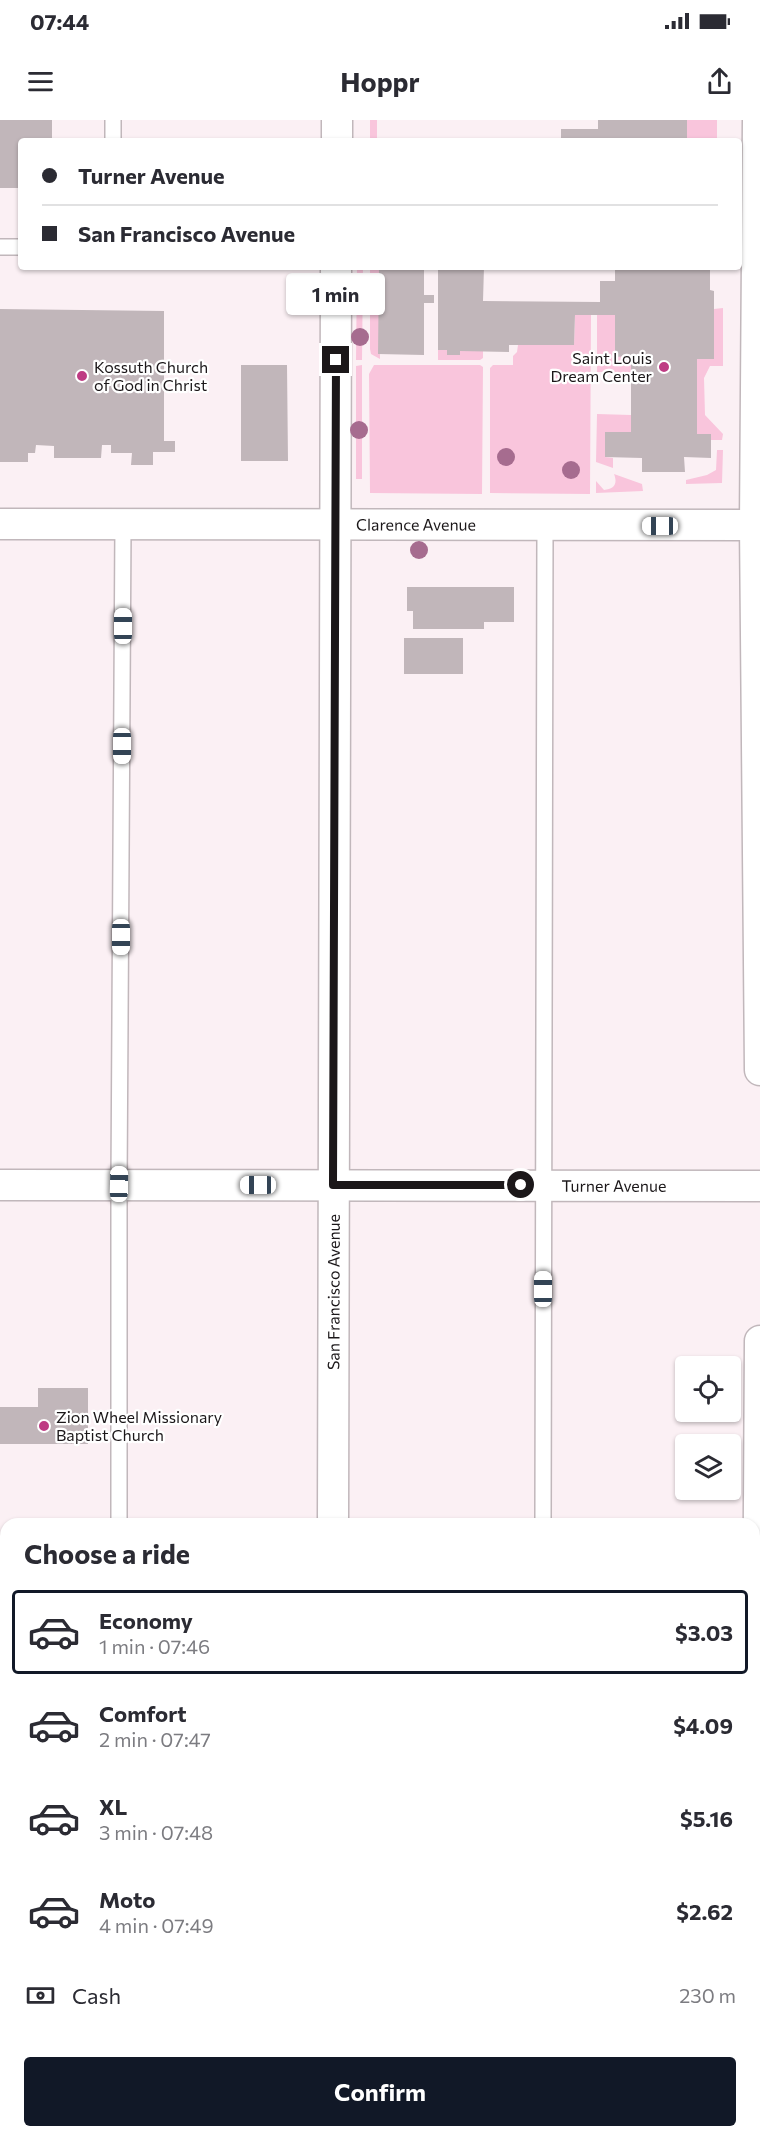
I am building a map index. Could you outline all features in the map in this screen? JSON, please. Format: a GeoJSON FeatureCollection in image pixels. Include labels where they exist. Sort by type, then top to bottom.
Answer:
{"type":"FeatureCollection","features":[{"type":"Feature","properties":{"kind":"street"},"geometry":{"type":"LineString","coordinates":[[337,120],[337,138]]}},
{"type":"Feature","properties":{"kind":"street"},"geometry":{"type":"LineString","coordinates":[[758,120],[760,1070]]}},
{"type":"Feature","properties":{"kind":"street","name":"San Francisco Avenue"},"geometry":{"type":"LineString","coordinates":[[333,1518],[336,270]]}},
{"type":"Feature","properties":{"kind":"street","name":"Clarence Avenue"},"geometry":{"type":"LineString","coordinates":[[0,524],[758,525]]}},
{"type":"Feature","properties":{"kind":"street","name":"Turner Avenue"},"geometry":{"type":"LineString","coordinates":[[0,1185],[760,1186]]}},
{"type":"Feature","properties":{"kind":"street"},"geometry":{"type":"LineString","coordinates":[[759,1518],[760,1341]]}},
{"type":"Feature","properties":{"kind":"lane"},"geometry":{"type":"LineString","coordinates":[[113,120],[113,138]]}},
{"type":"Feature","properties":{"kind":"lane"},"geometry":{"type":"LineString","coordinates":[[0,247],[18,247]]}},
{"type":"Feature","properties":{"kind":"lane"},"geometry":{"type":"LineString","coordinates":[[119,1518],[123,525]]}},
{"type":"Feature","properties":{"kind":"lane"},"geometry":{"type":"LineString","coordinates":[[543,1518],[545,526]]}},
{"type":"Feature","properties":{"kind":"shaded area"},"geometry":{"type":"Polygon","coordinates":[[[370,120],[377,120],[377,138],[370,138],[370,120]]]}},
{"type":"Feature","properties":{"kind":"shaded area"},"geometry":{"type":"Polygon","coordinates":[[[687,120],[717,120],[717,138],[686,138],[687,120]]]}},
{"type":"Feature","properties":{"kind":"shaded area"},"geometry":{"type":"Polygon","coordinates":[[[357,270],[363,270],[362,360],[356,360],[357,270]]]}},
{"type":"Feature","properties":{"kind":"shaded area"},"geometry":{"type":"Polygon","coordinates":[[[370,270],[379,270],[380,359],[371,354],[370,270]]]}},
{"type":"Feature","properties":{"kind":"shaded area"},"geometry":{"type":"Polygon","coordinates":[[[723,308],[723,366],[710,366],[704,378],[705,415],[723,434],[722,440],[711,440],[711,434],[697,434],[697,359],[714,358],[714,309],[723,308]]]}},
{"type":"Feature","properties":{"kind":"shaded area"},"geometry":{"type":"Polygon","coordinates":[[[575,315],[591,315],[590,494],[490,493],[490,368],[493,365],[513,365],[513,356],[517,352],[518,345],[574,345],[575,315]]]}},
{"type":"Feature","properties":{"kind":"shaded area"},"geometry":{"type":"Polygon","coordinates":[[[597,315],[615,315],[615,356],[631,356],[631,375],[609,375],[609,372],[597,372],[597,315]]]}},
{"type":"Feature","properties":{"kind":"shaded area"},"geometry":{"type":"Polygon","coordinates":[[[438,350],[447,350],[448,355],[459,355],[460,351],[483,351],[483,358],[480,360],[438,360],[438,350]]]}},
{"type":"Feature","properties":{"kind":"shaded area"},"geometry":{"type":"Polygon","coordinates":[[[362,365],[362,479],[356,479],[356,366],[362,365]]]}},
{"type":"Feature","properties":{"kind":"shaded area"},"geometry":{"type":"Polygon","coordinates":[[[374,365],[480,365],[483,367],[482,494],[370,493],[369,374],[374,365]]]}},
{"type":"Feature","properties":{"kind":"shaded area"},"geometry":{"type":"Polygon","coordinates":[[[597,414],[631,415],[631,432],[605,432],[605,457],[613,458],[613,468],[596,462],[597,414]]]}},
{"type":"Feature","properties":{"kind":"shaded area"},"geometry":{"type":"Polygon","coordinates":[[[717,450],[723,450],[722,483],[686,484],[686,480],[707,475],[716,470],[717,450]]]}},
{"type":"Feature","properties":{"kind":"shaded area"},"geometry":{"type":"Polygon","coordinates":[[[614,474],[642,484],[643,491],[596,493],[596,481],[604,490],[610,488],[615,483],[614,474]]]}},
{"type":"Feature","properties":{"kind":"building"},"geometry":{"type":"Polygon","coordinates":[[[0,120],[52,120],[52,138],[18,138],[18,188],[0,188],[0,120]]]}},
{"type":"Feature","properties":{"kind":"building"},"geometry":{"type":"Polygon","coordinates":[[[598,120],[687,120],[687,138],[561,138],[561,129],[598,129],[598,120]]]}},
{"type":"Feature","properties":{"kind":"building"},"geometry":{"type":"Polygon","coordinates":[[[379,270],[424,270],[424,295],[434,295],[434,303],[424,303],[424,355],[378,354],[379,270]]]}},
{"type":"Feature","properties":{"kind":"building","name":"Saint Louis Dream Center"},"geometry":{"type":"Polygon","coordinates":[[[438,270],[484,270],[483,301],[600,302],[600,281],[615,281],[615,270],[710,270],[710,290],[714,291],[714,359],[697,359],[697,434],[711,434],[711,458],[684,457],[685,472],[642,472],[642,458],[605,457],[605,432],[631,432],[631,356],[615,357],[615,315],[575,315],[574,345],[509,345],[509,352],[460,351],[460,355],[447,355],[447,350],[438,350],[438,270]]]}},
{"type":"Feature","properties":{"kind":"building","name":"Kossuth Church of God in Christ"},"geometry":{"type":"Polygon","coordinates":[[[0,309],[164,311],[164,441],[175,441],[175,452],[153,452],[153,465],[131,465],[132,453],[111,453],[111,445],[102,445],[101,458],[54,458],[54,446],[36,445],[35,453],[28,453],[28,462],[0,462],[0,309]]]}},
{"type":"Feature","properties":{"kind":"building"},"geometry":{"type":"Polygon","coordinates":[[[241,365],[287,365],[288,461],[241,461],[241,365]]]}},
{"type":"Feature","properties":{"kind":"building"},"geometry":{"type":"Polygon","coordinates":[[[407,587],[514,587],[514,622],[484,622],[484,629],[413,629],[413,611],[407,611],[407,587]]]}},
{"type":"Feature","properties":{"kind":"building"},"geometry":{"type":"Polygon","coordinates":[[[404,638],[463,638],[463,674],[404,674],[404,638]]]}},
{"type":"Feature","properties":{"kind":"building","name":"Zion Wheel Missionary Baptist Church"},"geometry":{"type":"Polygon","coordinates":[[[38,1388],[88,1388],[88,1444],[0,1444],[0,1407],[38,1407],[38,1388]]]}},
{"type":"Feature","properties":{"kind":"place","name":"Saint Louis Dream Center"},"geometry":{"type":"Point","coordinates":[664,367]}},
{"type":"Feature","properties":{"kind":"place","name":"Kossuth Church of God in Christ"},"geometry":{"type":"Point","coordinates":[82,376]}},
{"type":"Feature","properties":{"kind":"place","name":"Zion Wheel Missionary Baptist Church"},"geometry":{"type":"Point","coordinates":[44,1426]}},
{"type":"Feature","properties":{"kind":"route"},"geometry":{"type":"LineString","coordinates":[[336,360],[333,1185],[521,1185]]}}]}
